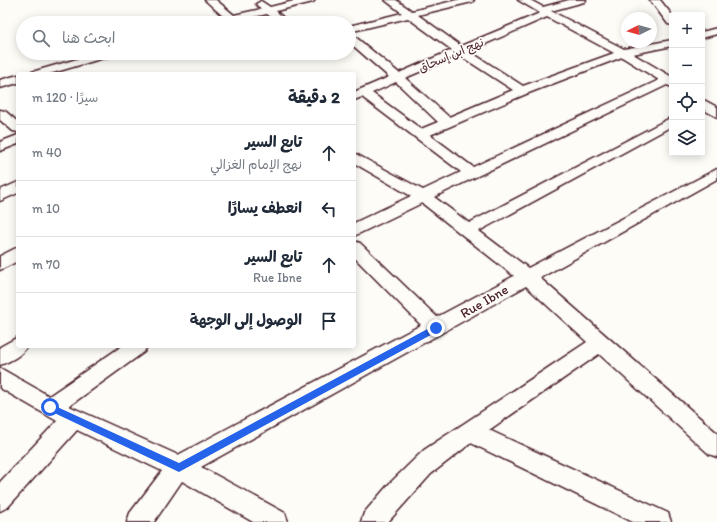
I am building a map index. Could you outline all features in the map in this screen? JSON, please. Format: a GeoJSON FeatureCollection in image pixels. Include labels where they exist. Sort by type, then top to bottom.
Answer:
{"type":"FeatureCollection","features":[{"type":"Feature","properties":{"kind":"street"},"geometry":{"type":"LineString","coordinates":[[210,0],[228,16]]}},
{"type":"Feature","properties":{"kind":"street"},"geometry":{"type":"LineString","coordinates":[[257,0],[275,16]]}},
{"type":"Feature","properties":{"kind":"street"},"geometry":{"type":"LineString","coordinates":[[249,16],[267,10],[310,0]]}},
{"type":"Feature","properties":{"kind":"street"},"geometry":{"type":"LineString","coordinates":[[390,0],[461,51],[522,91]]}},
{"type":"Feature","properties":{"kind":"street"},"geometry":{"type":"LineString","coordinates":[[356,27],[469,0]]}},
{"type":"Feature","properties":{"kind":"street"},"geometry":{"type":"LineString","coordinates":[[523,0],[623,53],[669,81]]}},
{"type":"Feature","properties":{"kind":"street","name":"نهج ابن إسحاق"},"geometry":{"type":"LineString","coordinates":[[359,94],[461,51],[545,12],[581,0]]}},
{"type":"Feature","properties":{"kind":"street"},"geometry":{"type":"LineString","coordinates":[[655,0],[669,18]]}},
{"type":"Feature","properties":{"kind":"street"},"geometry":{"type":"LineString","coordinates":[[705,34],[717,31]]}},
{"type":"Feature","properties":{"kind":"street"},"geometry":{"type":"LineString","coordinates":[[356,43],[397,77],[446,122]]}},
{"type":"Feature","properties":{"kind":"street"},"geometry":{"type":"LineString","coordinates":[[421,134],[446,122],[522,91],[623,53],[669,44]]}},
{"type":"Feature","properties":{"kind":"street"},"geometry":{"type":"LineString","coordinates":[[43,72],[85,60]]}},
{"type":"Feature","properties":{"kind":"street"},"geometry":{"type":"LineString","coordinates":[[0,84],[16,80]]}},
{"type":"Feature","properties":{"kind":"street"},"geometry":{"type":"LineString","coordinates":[[356,229],[472,173],[669,82]]}},
{"type":"Feature","properties":{"kind":"street"},"geometry":{"type":"LineString","coordinates":[[359,94],[421,134],[472,173]]}},
{"type":"Feature","properties":{"kind":"street"},"geometry":{"type":"LineString","coordinates":[[705,106],[717,113]]}},
{"type":"Feature","properties":{"kind":"street"},"geometry":{"type":"LineString","coordinates":[[0,114],[16,126]]}},
{"type":"Feature","properties":{"kind":"street"},"geometry":{"type":"LineString","coordinates":[[469,230],[669,123]]}},
{"type":"Feature","properties":{"kind":"street"},"geometry":{"type":"LineString","coordinates":[[0,147],[16,140]]}},
{"type":"Feature","properties":{"kind":"street"},"geometry":{"type":"LineString","coordinates":[[356,157],[423,196],[469,230],[527,277],[717,447]]}},
{"type":"Feature","properties":{"kind":"street","name":"Rue Ibne"},"geometry":{"type":"LineString","coordinates":[[179,468],[231,441],[717,173]]}},
{"type":"Feature","properties":{"kind":"street"},"geometry":{"type":"LineString","coordinates":[[0,196],[16,188]]}},
{"type":"Feature","properties":{"kind":"street"},"geometry":{"type":"LineString","coordinates":[[356,249],[436,328]]}},
{"type":"Feature","properties":{"kind":"street"},"geometry":{"type":"LineString","coordinates":[[0,264],[16,254]]}},
{"type":"Feature","properties":{"kind":"street"},"geometry":{"type":"LineString","coordinates":[[373,522],[402,485],[420,467],[469,431],[600,342]]}},
{"type":"Feature","properties":{"kind":"street"},"geometry":{"type":"LineString","coordinates":[[0,357],[16,346]]}},
{"type":"Feature","properties":{"kind":"street"},"geometry":{"type":"LineString","coordinates":[[50,407],[134,348]]}},
{"type":"Feature","properties":{"kind":"street"},"geometry":{"type":"LineString","coordinates":[[0,377],[50,407],[179,468],[276,522]]}},
{"type":"Feature","properties":{"kind":"street"},"geometry":{"type":"LineString","coordinates":[[0,499],[73,419]]}},
{"type":"Feature","properties":{"kind":"street"},"geometry":{"type":"LineString","coordinates":[[469,431],[659,522]]}},
{"type":"Feature","properties":{"kind":"street"},"geometry":{"type":"LineString","coordinates":[[139,522],[179,468]]}},
{"type":"Feature","properties":{"kind":"route"},"geometry":{"type":"LineString","coordinates":[[50,407],[179,468],[436,328]]}}]}
